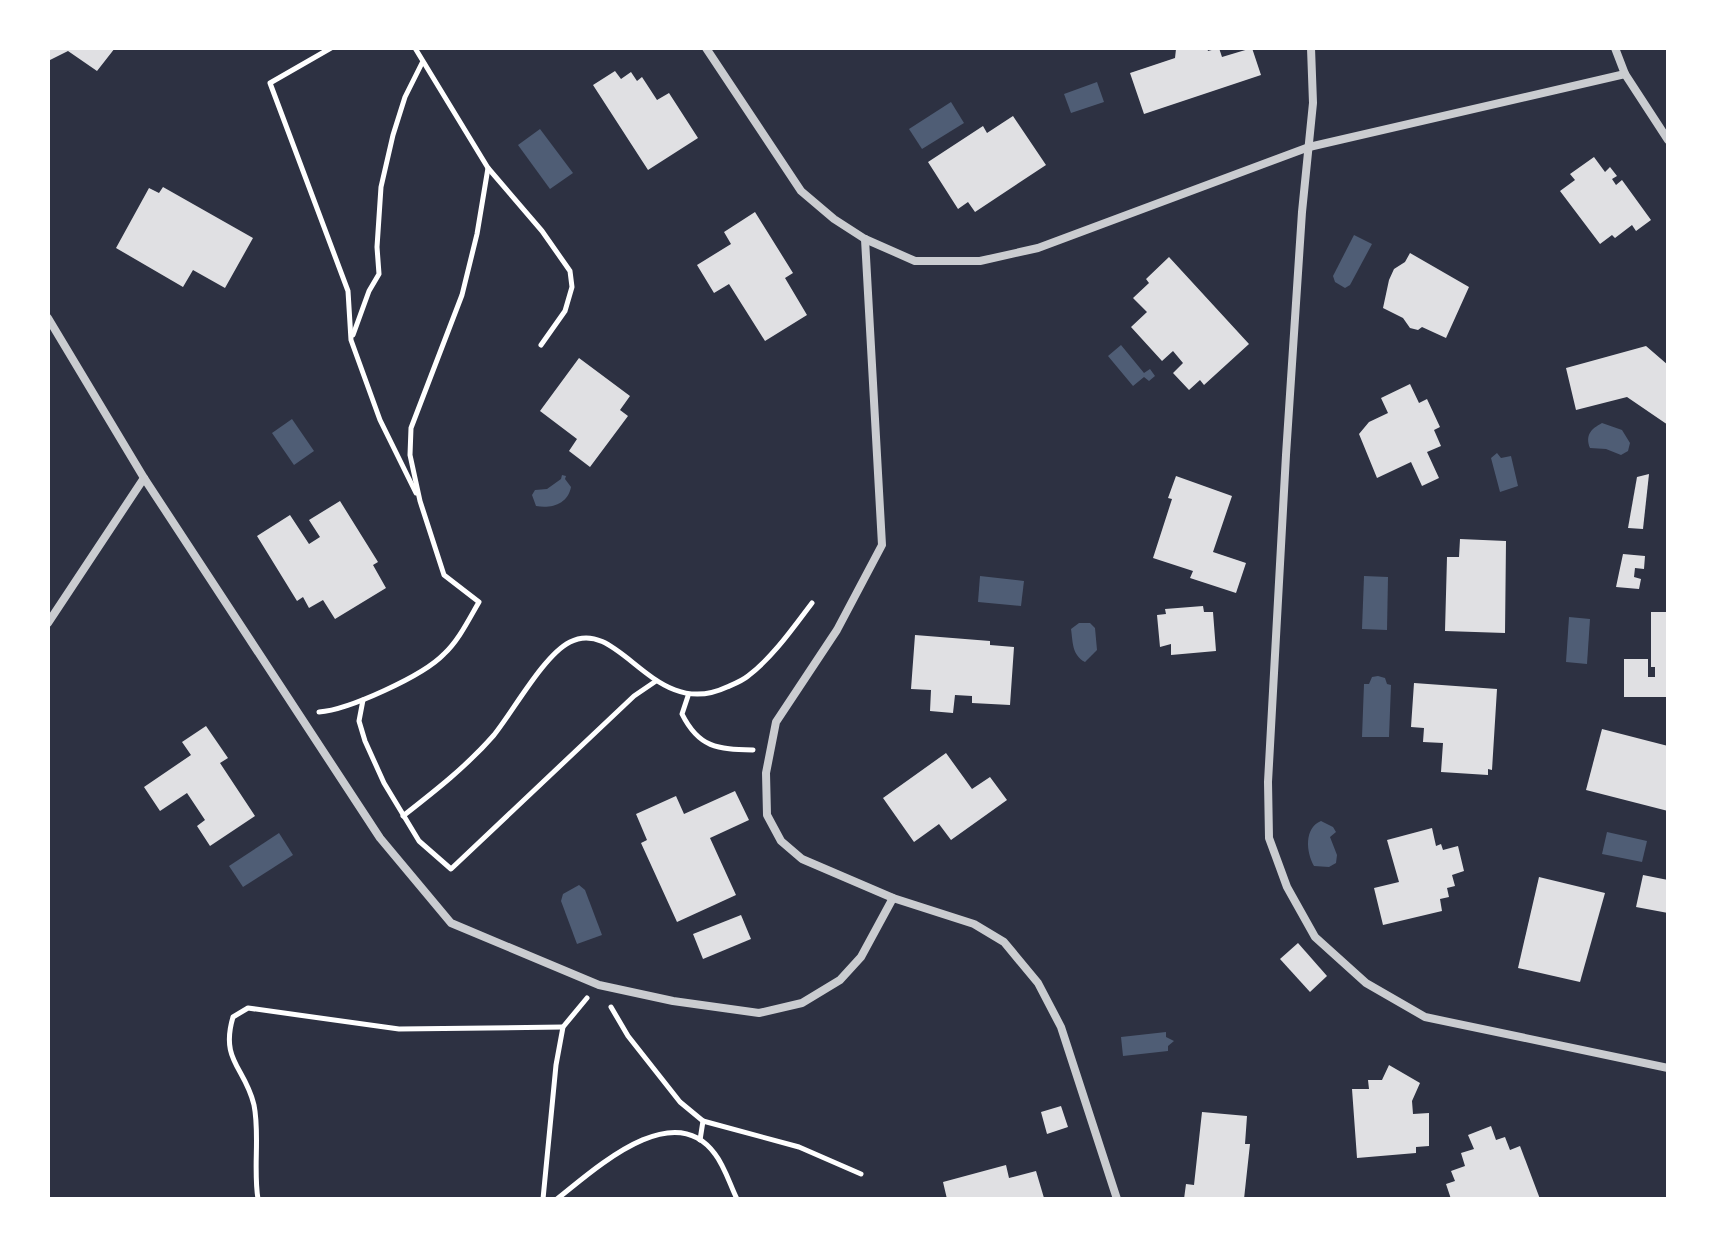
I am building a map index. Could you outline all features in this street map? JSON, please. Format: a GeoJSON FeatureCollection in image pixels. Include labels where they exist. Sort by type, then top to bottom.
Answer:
{"type":"FeatureCollection","features":[{"type":"Feature","properties":{"kind":"street"},"geometry":{"type":"LineString","coordinates":[[706,48],[801,191],[834,219],[865,239],[915,261],[980,261],[1038,248],[1309,147],[1625,74]]}},
{"type":"Feature","properties":{"kind":"street"},"geometry":{"type":"LineString","coordinates":[[1311,48],[1313,103],[1286,455],[1268,782],[1269,838],[1287,887],[1315,937],[1366,983],[1425,1017],[1668,1068]]}},
{"type":"Feature","properties":{"kind":"street"},"geometry":{"type":"LineString","coordinates":[[1615,48],[1625,74],[1668,140]]}},
{"type":"Feature","properties":{"kind":"street"},"geometry":{"type":"LineString","coordinates":[[865,239],[882,545],[837,630],[776,722],[766,773],[767,815],[781,841],[802,859],[893,898],[974,924],[1004,942],[1038,983],[1061,1027],[1117,1199]]}},
{"type":"Feature","properties":{"kind":"street"},"geometry":{"type":"LineString","coordinates":[[48,318],[144,478],[380,838],[451,923],[598,985],[673,1001],[759,1013],[802,1003],[840,980],[861,957],[893,898]]}},
{"type":"Feature","properties":{"kind":"street"},"geometry":{"type":"LineString","coordinates":[[48,623],[144,478]]}},
{"type":"Feature","properties":{"kind":"path"},"geometry":{"type":"LineString","coordinates":[[331,48],[270,83],[345,280],[351,340],[380,420],[420,501]]}},
{"type":"Feature","properties":{"kind":"path"},"geometry":{"type":"LineString","coordinates":[[415,48],[488,168],[513,195],[570,271],[572,287],[565,311],[541,345]]}},
{"type":"Feature","properties":{"kind":"path"},"geometry":{"type":"LineString","coordinates":[[351,340],[369,291],[379,274],[377,247],[381,187],[401,110],[423,62]]}},
{"type":"Feature","properties":{"kind":"path"},"geometry":{"type":"LineString","coordinates":[[298,713],[329,711],[403,681],[443,656],[479,602],[444,575],[420,501],[410,455],[411,428],[462,295],[477,234],[488,168]]}},
{"type":"Feature","properties":{"kind":"path"},"geometry":{"type":"LineString","coordinates":[[403,816],[475,756],[554,654],[571,641],[590,636],[605,642],[656,681],[688,696],[717,692],[747,677],[782,642],[812,603]]}},
{"type":"Feature","properties":{"kind":"path"},"geometry":{"type":"LineString","coordinates":[[364,699],[359,721],[365,741],[403,816],[419,841],[451,869],[634,696],[656,681]]}},
{"type":"Feature","properties":{"kind":"path"},"geometry":{"type":"LineString","coordinates":[[688,696],[682,714],[690,729],[704,744],[731,749],[770,750]]}},
{"type":"Feature","properties":{"kind":"path"},"geometry":{"type":"LineString","coordinates":[[543,1199],[554,1078],[563,1027],[598,985],[628,1036],[680,1102],[703,1121],[799,1147],[861,1174]]}},
{"type":"Feature","properties":{"kind":"path"},"geometry":{"type":"LineString","coordinates":[[258,1199],[254,1106],[228,1050],[228,1033],[233,1017],[248,1008],[399,1029],[563,1027]]}},
{"type":"Feature","properties":{"kind":"path"},"geometry":{"type":"LineString","coordinates":[[700,1140],[703,1121]]}},
{"type":"Feature","properties":{"kind":"path"},"geometry":{"type":"LineString","coordinates":[[557,1199],[609,1158],[647,1137],[678,1133],[700,1140],[715,1154],[737,1199]]}},
{"type":"Feature","properties":{"kind":"water"},"geometry":{"type":"Polygon","coordinates":[[[1097,82],[1104,102],[1071,113],[1064,94],[1097,82]]]}},
{"type":"Feature","properties":{"kind":"water"},"geometry":{"type":"Polygon","coordinates":[[[951,102],[964,123],[922,149],[909,129],[951,102]]]}},
{"type":"Feature","properties":{"kind":"water"},"geometry":{"type":"Polygon","coordinates":[[[540,129],[573,173],[550,189],[518,145],[540,129]]]}},
{"type":"Feature","properties":{"kind":"water"},"geometry":{"type":"Polygon","coordinates":[[[1354,235],[1372,244],[1350,285],[1345,288],[1335,282],[1333,276],[1354,235]]]}},
{"type":"Feature","properties":{"kind":"water"},"geometry":{"type":"Polygon","coordinates":[[[1121,345],[1144,373],[1150,369],[1155,376],[1149,381],[1144,377],[1133,386],[1108,356],[1121,345]]]}},
{"type":"Feature","properties":{"kind":"water"},"geometry":{"type":"Polygon","coordinates":[[[292,419],[314,451],[294,465],[272,433],[292,419]]]}},
{"type":"Feature","properties":{"kind":"water"},"geometry":{"type":"Polygon","coordinates":[[[1602,423],[1622,430],[1630,443],[1628,451],[1621,455],[1606,449],[1590,448],[1590,433],[1602,423]]]}},
{"type":"Feature","properties":{"kind":"water"},"geometry":{"type":"Polygon","coordinates":[[[1497,453],[1501,458],[1511,456],[1518,486],[1500,492],[1491,458],[1497,453]]]}},
{"type":"Feature","properties":{"kind":"water"},"geometry":{"type":"Polygon","coordinates":[[[562,475],[566,476],[571,487],[566,498],[553,506],[536,506],[532,495],[535,490],[547,489],[562,475]]]}},
{"type":"Feature","properties":{"kind":"water"},"geometry":{"type":"Polygon","coordinates":[[[980,576],[1024,581],[1021,606],[978,602],[980,576]]]}},
{"type":"Feature","properties":{"kind":"water"},"geometry":{"type":"Polygon","coordinates":[[[1364,576],[1388,577],[1387,630],[1362,629],[1364,576]]]}},
{"type":"Feature","properties":{"kind":"water"},"geometry":{"type":"Polygon","coordinates":[[[1569,617],[1590,619],[1587,664],[1566,662],[1569,617]]]}},
{"type":"Feature","properties":{"kind":"water"},"geometry":{"type":"Polygon","coordinates":[[[1079,623],[1090,623],[1095,628],[1097,650],[1085,662],[1075,652],[1073,644],[1071,629],[1079,623]]]}},
{"type":"Feature","properties":{"kind":"water"},"geometry":{"type":"Polygon","coordinates":[[[1378,676],[1391,685],[1389,737],[1362,737],[1364,684],[1369,684],[1372,677],[1378,676]]]}},
{"type":"Feature","properties":{"kind":"water"},"geometry":{"type":"Polygon","coordinates":[[[1321,821],[1336,832],[1330,837],[1337,855],[1336,863],[1329,867],[1314,866],[1309,854],[1309,835],[1315,824],[1321,821]]]}},
{"type":"Feature","properties":{"kind":"water"},"geometry":{"type":"Polygon","coordinates":[[[1607,832],[1647,841],[1642,862],[1602,854],[1607,832]]]}},
{"type":"Feature","properties":{"kind":"water"},"geometry":{"type":"Polygon","coordinates":[[[279,833],[293,855],[243,887],[229,866],[279,833]]]}},
{"type":"Feature","properties":{"kind":"water"},"geometry":{"type":"Polygon","coordinates":[[[579,885],[585,890],[602,935],[577,944],[561,901],[563,894],[579,885]]]}},
{"type":"Feature","properties":{"kind":"water"},"geometry":{"type":"Polygon","coordinates":[[[1166,1032],[1166,1037],[1174,1041],[1168,1046],[1168,1051],[1123,1056],[1121,1037],[1166,1032]]]}},
{"type":"Feature","properties":{"kind":"building"},"geometry":{"type":"Polygon","coordinates":[[[48,48],[115,48],[97,71],[68,51],[48,61],[48,48]]]}},
{"type":"Feature","properties":{"kind":"building"},"geometry":{"type":"Polygon","coordinates":[[[1207,48],[1208,51],[1219,48],[1222,57],[1252,48],[1261,75],[1144,114],[1130,73],[1175,58],[1176,49],[1207,48]]]}},
{"type":"Feature","properties":{"kind":"building"},"geometry":{"type":"Polygon","coordinates":[[[615,71],[621,79],[631,72],[637,81],[642,77],[657,100],[669,93],[698,138],[648,170],[593,85],[615,71]]]}},
{"type":"Feature","properties":{"kind":"building"},"geometry":{"type":"Polygon","coordinates":[[[1013,116],[1046,165],[975,212],[968,202],[958,209],[928,162],[983,126],[987,133],[1013,116]]]}},
{"type":"Feature","properties":{"kind":"building"},"geometry":{"type":"Polygon","coordinates":[[[1594,157],[1605,172],[1610,167],[1617,176],[1612,179],[1616,185],[1622,180],[1651,220],[1636,231],[1632,225],[1615,238],[1612,235],[1600,244],[1560,191],[1575,180],[1570,174],[1594,157]]]}},
{"type":"Feature","properties":{"kind":"building"},"geometry":{"type":"Polygon","coordinates":[[[163,187],[253,238],[225,288],[193,270],[183,287],[116,248],[149,188],[159,193],[163,187]]]}},
{"type":"Feature","properties":{"kind":"building"},"geometry":{"type":"Polygon","coordinates":[[[755,212],[793,273],[785,278],[807,315],[765,341],[729,284],[714,293],[697,265],[731,244],[724,232],[755,212]]]}},
{"type":"Feature","properties":{"kind":"building"},"geometry":{"type":"Polygon","coordinates":[[[1410,253],[1469,287],[1446,338],[1422,327],[1418,330],[1410,328],[1403,318],[1383,308],[1394,269],[1405,262],[1410,253]]]}},
{"type":"Feature","properties":{"kind":"building"},"geometry":{"type":"Polygon","coordinates":[[[1169,257],[1249,344],[1204,385],[1200,380],[1189,390],[1173,373],[1183,363],[1173,351],[1162,361],[1131,327],[1147,312],[1133,298],[1149,283],[1146,279],[1169,257]]]}},
{"type":"Feature","properties":{"kind":"building"},"geometry":{"type":"Polygon","coordinates":[[[1646,346],[1668,365],[1668,425],[1627,397],[1576,410],[1566,368],[1646,346]]]}},
{"type":"Feature","properties":{"kind":"building"},"geometry":{"type":"Polygon","coordinates":[[[579,358],[630,396],[620,410],[628,416],[590,467],[569,451],[577,439],[540,411],[579,358]]]}},
{"type":"Feature","properties":{"kind":"building"},"geometry":{"type":"Polygon","coordinates":[[[1410,384],[1419,403],[1427,399],[1440,427],[1434,430],[1441,446],[1427,452],[1439,478],[1422,486],[1411,462],[1377,478],[1359,434],[1369,422],[1388,413],[1381,398],[1410,384]]]}},
{"type":"Feature","properties":{"kind":"building"},"geometry":{"type":"Polygon","coordinates":[[[1649,474],[1643,529],[1628,528],[1637,477],[1649,474]]]}},
{"type":"Feature","properties":{"kind":"building"},"geometry":{"type":"Polygon","coordinates":[[[1176,476],[1232,496],[1213,552],[1246,563],[1236,593],[1190,578],[1193,571],[1153,558],[1176,476]]]}},
{"type":"Feature","properties":{"kind":"building"},"geometry":{"type":"Polygon","coordinates":[[[340,501],[378,562],[373,565],[386,588],[335,619],[323,600],[309,608],[303,597],[297,601],[257,536],[290,515],[309,544],[320,537],[309,520],[340,501]]]}},
{"type":"Feature","properties":{"kind":"building"},"geometry":{"type":"Polygon","coordinates":[[[1460,539],[1506,541],[1505,633],[1445,631],[1447,557],[1459,557],[1460,539]]]}},
{"type":"Feature","properties":{"kind":"building"},"geometry":{"type":"Polygon","coordinates":[[[1623,554],[1645,556],[1644,569],[1635,568],[1634,577],[1641,579],[1639,589],[1616,587],[1623,554]]]}},
{"type":"Feature","properties":{"kind":"building"},"geometry":{"type":"Polygon","coordinates":[[[1203,606],[1204,612],[1213,612],[1216,651],[1171,655],[1171,644],[1160,647],[1157,615],[1166,614],[1165,609],[1203,606]]]}},
{"type":"Feature","properties":{"kind":"building"},"geometry":{"type":"Polygon","coordinates":[[[1651,612],[1668,612],[1668,697],[1624,697],[1624,659],[1648,659],[1648,677],[1655,677],[1655,667],[1651,667],[1651,612]]]}},
{"type":"Feature","properties":{"kind":"building"},"geometry":{"type":"Polygon","coordinates":[[[915,635],[990,641],[990,645],[1014,647],[1010,705],[972,703],[972,696],[955,695],[953,713],[930,711],[931,690],[911,689],[915,635]]]}},
{"type":"Feature","properties":{"kind":"building"},"geometry":{"type":"Polygon","coordinates":[[[1414,683],[1497,689],[1492,770],[1488,769],[1488,775],[1441,772],[1443,743],[1423,742],[1424,728],[1411,727],[1414,683]]]}},
{"type":"Feature","properties":{"kind":"building"},"geometry":{"type":"Polygon","coordinates":[[[206,726],[228,758],[220,763],[255,816],[210,846],[197,826],[205,820],[187,793],[160,811],[144,787],[191,755],[182,742],[206,726]]]}},
{"type":"Feature","properties":{"kind":"building"},"geometry":{"type":"Polygon","coordinates":[[[1602,729],[1668,746],[1668,811],[1586,790],[1602,729]]]}},
{"type":"Feature","properties":{"kind":"building"},"geometry":{"type":"Polygon","coordinates":[[[946,753],[972,789],[990,777],[1007,800],[951,840],[939,824],[914,842],[883,798],[946,753]]]}},
{"type":"Feature","properties":{"kind":"building"},"geometry":{"type":"Polygon","coordinates":[[[735,791],[749,820],[710,838],[736,895],[677,922],[641,843],[647,840],[636,814],[676,796],[684,814],[735,791]]]}},
{"type":"Feature","properties":{"kind":"building"},"geometry":{"type":"Polygon","coordinates":[[[1432,828],[1436,846],[1441,844],[1443,850],[1458,846],[1464,871],[1452,875],[1455,886],[1447,888],[1449,897],[1440,899],[1442,911],[1383,925],[1374,888],[1399,882],[1387,840],[1432,828]]]}},
{"type":"Feature","properties":{"kind":"building"},"geometry":{"type":"Polygon","coordinates":[[[1643,875],[1668,880],[1668,913],[1636,907],[1643,875]]]}},
{"type":"Feature","properties":{"kind":"building"},"geometry":{"type":"Polygon","coordinates":[[[1539,877],[1605,893],[1580,982],[1518,968],[1539,877]]]}},
{"type":"Feature","properties":{"kind":"building"},"geometry":{"type":"Polygon","coordinates":[[[741,915],[751,939],[703,959],[693,934],[741,915]]]}},
{"type":"Feature","properties":{"kind":"building"},"geometry":{"type":"Polygon","coordinates":[[[1298,943],[1327,976],[1310,992],[1280,959],[1298,943]]]}},
{"type":"Feature","properties":{"kind":"building"},"geometry":{"type":"Polygon","coordinates":[[[1389,1065],[1420,1083],[1412,1101],[1413,1114],[1429,1113],[1429,1146],[1416,1147],[1416,1153],[1357,1158],[1352,1089],[1369,1089],[1368,1080],[1382,1080],[1389,1065]]]}},
{"type":"Feature","properties":{"kind":"building"},"geometry":{"type":"Polygon","coordinates":[[[1061,1106],[1068,1127],[1047,1134],[1041,1112],[1061,1106]]]}},
{"type":"Feature","properties":{"kind":"building"},"geometry":{"type":"Polygon","coordinates":[[[1202,1112],[1247,1116],[1245,1144],[1250,1144],[1244,1199],[1184,1199],[1186,1184],[1194,1185],[1202,1112]]]}},
{"type":"Feature","properties":{"kind":"building"},"geometry":{"type":"Polygon","coordinates":[[[1491,1126],[1496,1140],[1505,1137],[1510,1150],[1520,1146],[1540,1199],[1451,1199],[1446,1184],[1455,1181],[1451,1171],[1465,1166],[1461,1153],[1474,1149],[1468,1135],[1491,1126]]]}},
{"type":"Feature","properties":{"kind":"building"},"geometry":{"type":"Polygon","coordinates":[[[1006,1165],[1009,1178],[1036,1171],[1044,1198],[947,1199],[943,1182],[1006,1165]]]}}]}
